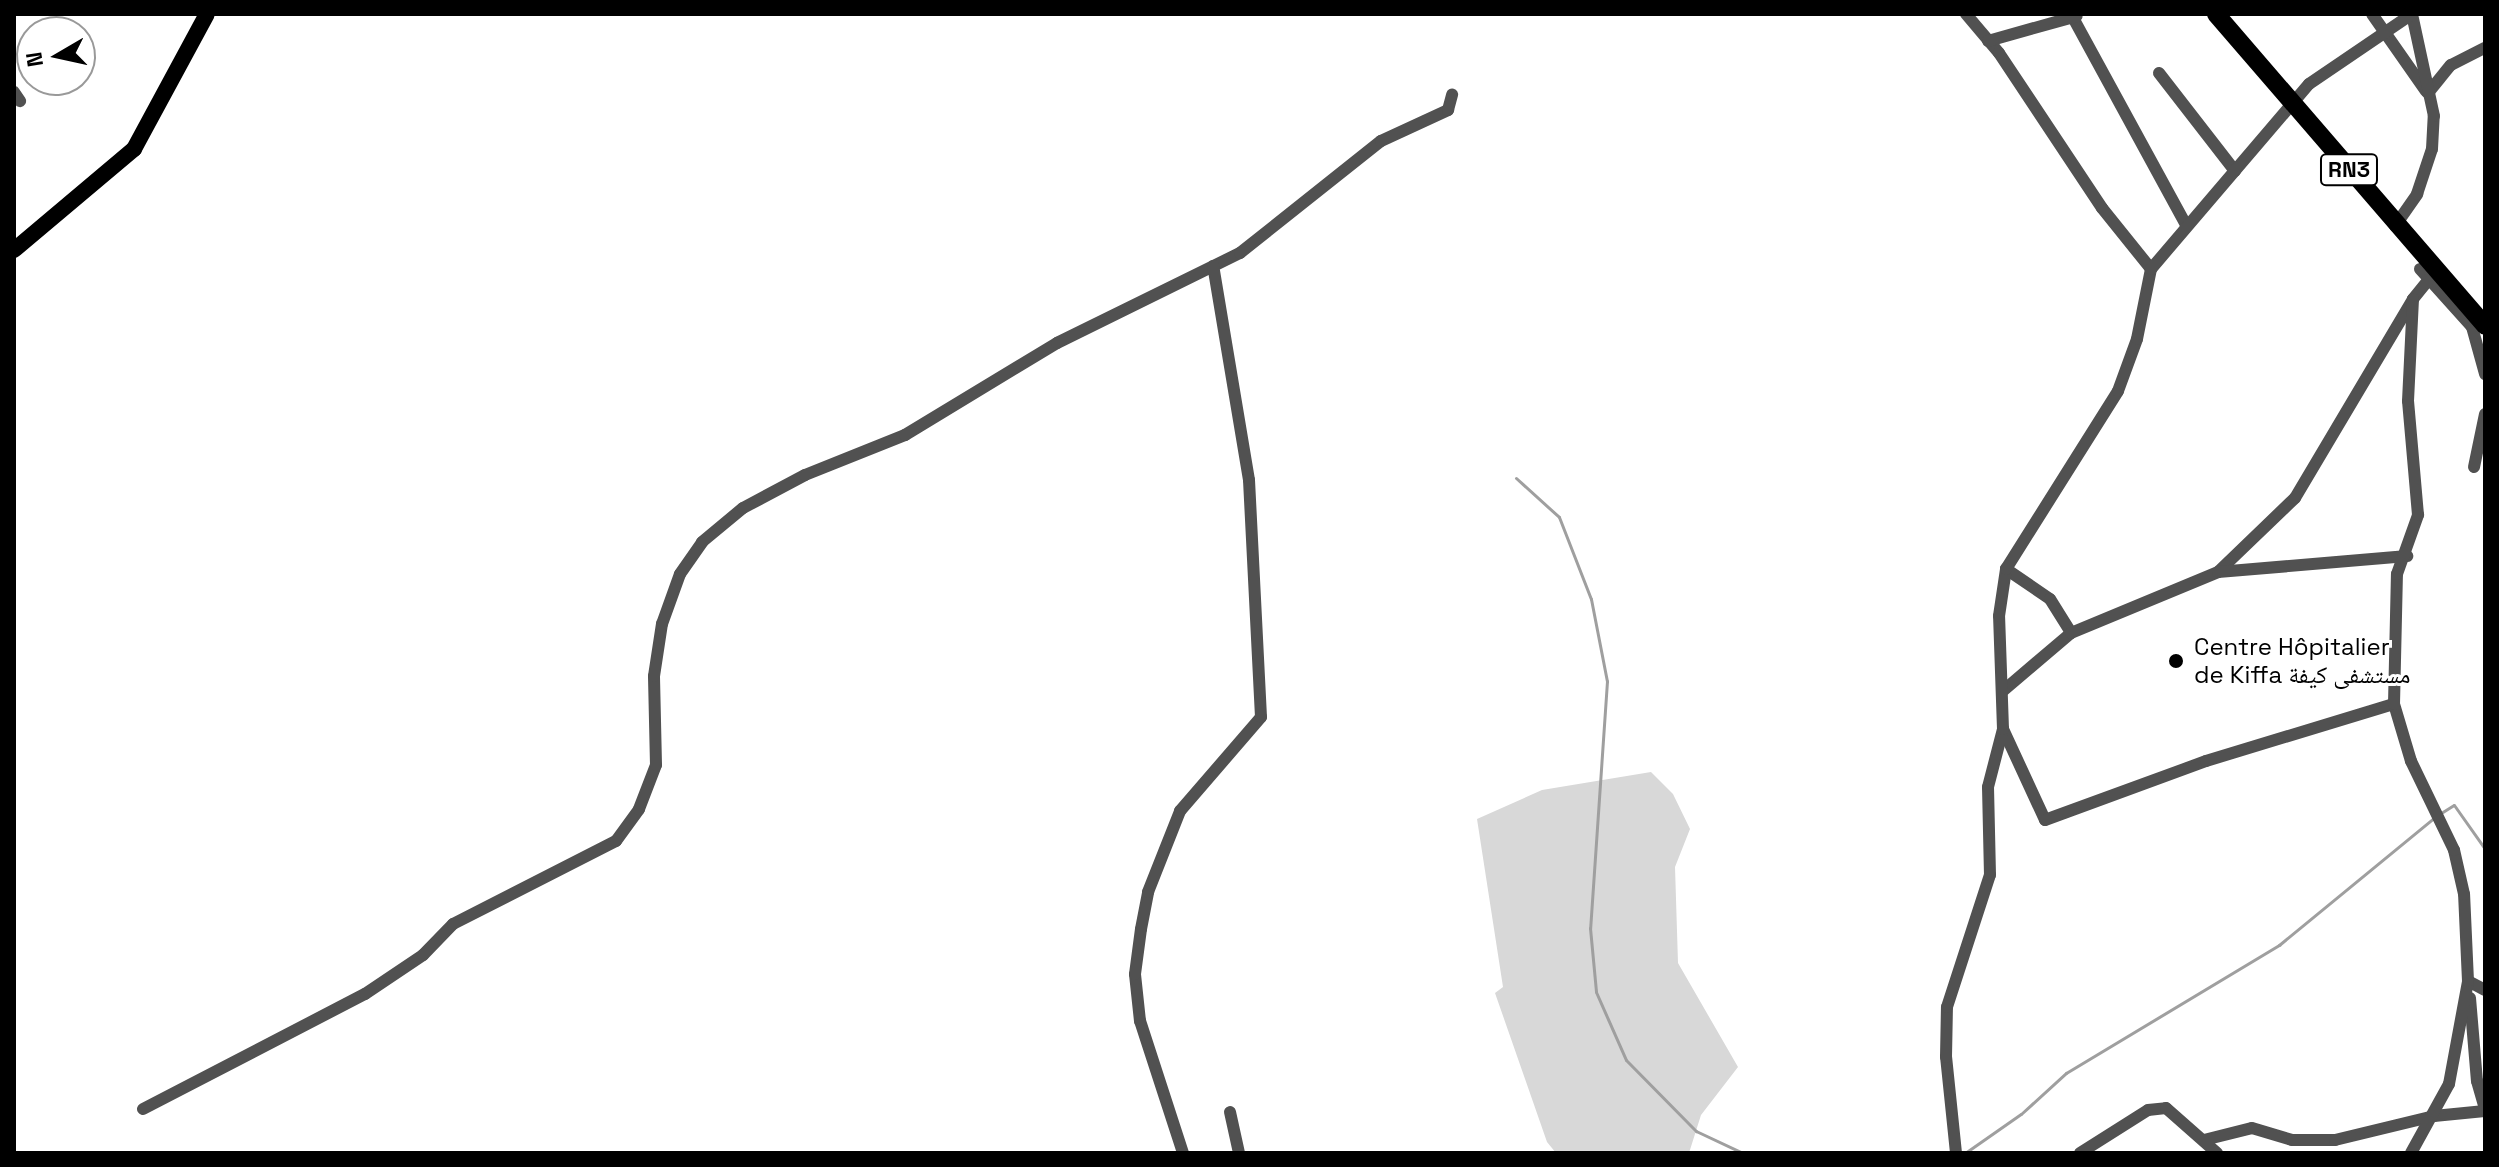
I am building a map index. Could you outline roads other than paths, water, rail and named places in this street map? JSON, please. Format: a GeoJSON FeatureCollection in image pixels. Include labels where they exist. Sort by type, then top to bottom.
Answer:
{"type":"FeatureCollection","features":[{"type":"Feature","properties":{"kind":"highway","name":"RN3"},"geometry":{"type":"LineString","coordinates":[[2217,14],[2395,226],[2428,273],[2485,325]]}},
{"type":"Feature","properties":{"kind":"main road"},"geometry":{"type":"LineString","coordinates":[[14,250],[22,238],[134,149],[207,14]]}},
{"type":"Feature","properties":{"kind":"street"},"geometry":{"type":"LineString","coordinates":[[1966,14],[1988,41],[2102,208],[2151,269]]}},
{"type":"Feature","properties":{"kind":"street"},"geometry":{"type":"LineString","coordinates":[[2372,14],[2382,33],[2428,93]]}},
{"type":"Feature","properties":{"kind":"street"},"geometry":{"type":"LineString","coordinates":[[1956,1153],[1946,1057],[1947,1007],[1990,875],[1988,787],[2003,729],[1999,616],[2006,569],[2118,391],[2137,339],[2151,269],[2291,103],[2382,33],[2412,14],[2434,116],[2432,149],[2417,194],[2395,226]]}},
{"type":"Feature","properties":{"kind":"street"},"geometry":{"type":"LineString","coordinates":[[1988,41],[2074,15],[2186,225]]}},
{"type":"Feature","properties":{"kind":"street"},"geometry":{"type":"LineString","coordinates":[[2428,93],[2451,65],[2485,48]]}},
{"type":"Feature","properties":{"kind":"street"},"geometry":{"type":"LineString","coordinates":[[2159,73],[2235,171]]}},
{"type":"Feature","properties":{"kind":"street"},"geometry":{"type":"LineString","coordinates":[[143,1109],[365,994],[423,955],[453,924],[616,841],[639,809],[656,765],[654,676],[662,624],[680,574],[702,542],[743,508],[805,475],[905,435],[1057,343],[1213,266],[1284,221],[1381,141],[1448,110],[1452,95]]}},
{"type":"Feature","properties":{"kind":"street"},"geometry":{"type":"LineString","coordinates":[[1183,1153],[1140,1021],[1135,974],[1141,929],[1148,892],[1180,811],[1261,717],[1249,480],[1213,266]]}},
{"type":"Feature","properties":{"kind":"street"},"geometry":{"type":"LineString","coordinates":[[2218,572],[2295,498],[2428,273],[2472,327],[2485,374]]}},
{"type":"Feature","properties":{"kind":"street"},"geometry":{"type":"LineString","coordinates":[[2204,1140],[2252,1128],[2292,1140],[2335,1140],[2434,1116],[2485,1110],[2468,981],[2464,894],[2454,850],[2411,761],[2394,704],[2397,574],[2407,556],[2418,515],[2408,401],[2413,299]]}},
{"type":"Feature","properties":{"kind":"street"},"geometry":{"type":"LineString","coordinates":[[2474,467],[2485,414]]}},
{"type":"Feature","properties":{"kind":"street"},"geometry":{"type":"LineString","coordinates":[[2004,690],[2071,633],[2218,572],[2407,556]]}},
{"type":"Feature","properties":{"kind":"street"},"geometry":{"type":"LineString","coordinates":[[2006,569],[2050,599],[2071,633]]}},
{"type":"Feature","properties":{"kind":"street"},"geometry":{"type":"LineString","coordinates":[[2003,729],[2045,820],[2206,761],[2394,704]]}},
{"type":"Feature","properties":{"kind":"street"},"geometry":{"type":"LineString","coordinates":[[2468,981],[2485,990]]}},
{"type":"Feature","properties":{"kind":"street"},"geometry":{"type":"LineString","coordinates":[[2411,1153],[2449,1084],[2468,981]]}},
{"type":"Feature","properties":{"kind":"street"},"geometry":{"type":"LineString","coordinates":[[2080,1153],[2148,1110],[2166,1108],[2217,1153]]}},
{"type":"Feature","properties":{"kind":"street"},"geometry":{"type":"LineString","coordinates":[[1230,1112],[1239,1153]]}},
{"type":"Feature","properties":{"kind":"waterway"},"geometry":{"type":"LineString","coordinates":[[1516,478],[1559,517],[1591,599],[1607,681],[1590,928],[1596,992],[1626,1060],[1696,1131],[1743,1153]]}},
{"type":"Feature","properties":{"kind":"waterway"},"geometry":{"type":"LineString","coordinates":[[2441,813],[2454,805],[2485,849]]}},
{"type":"Feature","properties":{"kind":"waterway"},"geometry":{"type":"LineString","coordinates":[[1965,1153],[2021,1114],[2066,1073],[2279,945],[2435,817]]}},
{"type":"Feature","properties":{"kind":"place","name":"Centre Hôpitalier de Kiffa مستشفى كيفة"},"geometry":{"type":"Point","coordinates":[2176,661]}}]}
